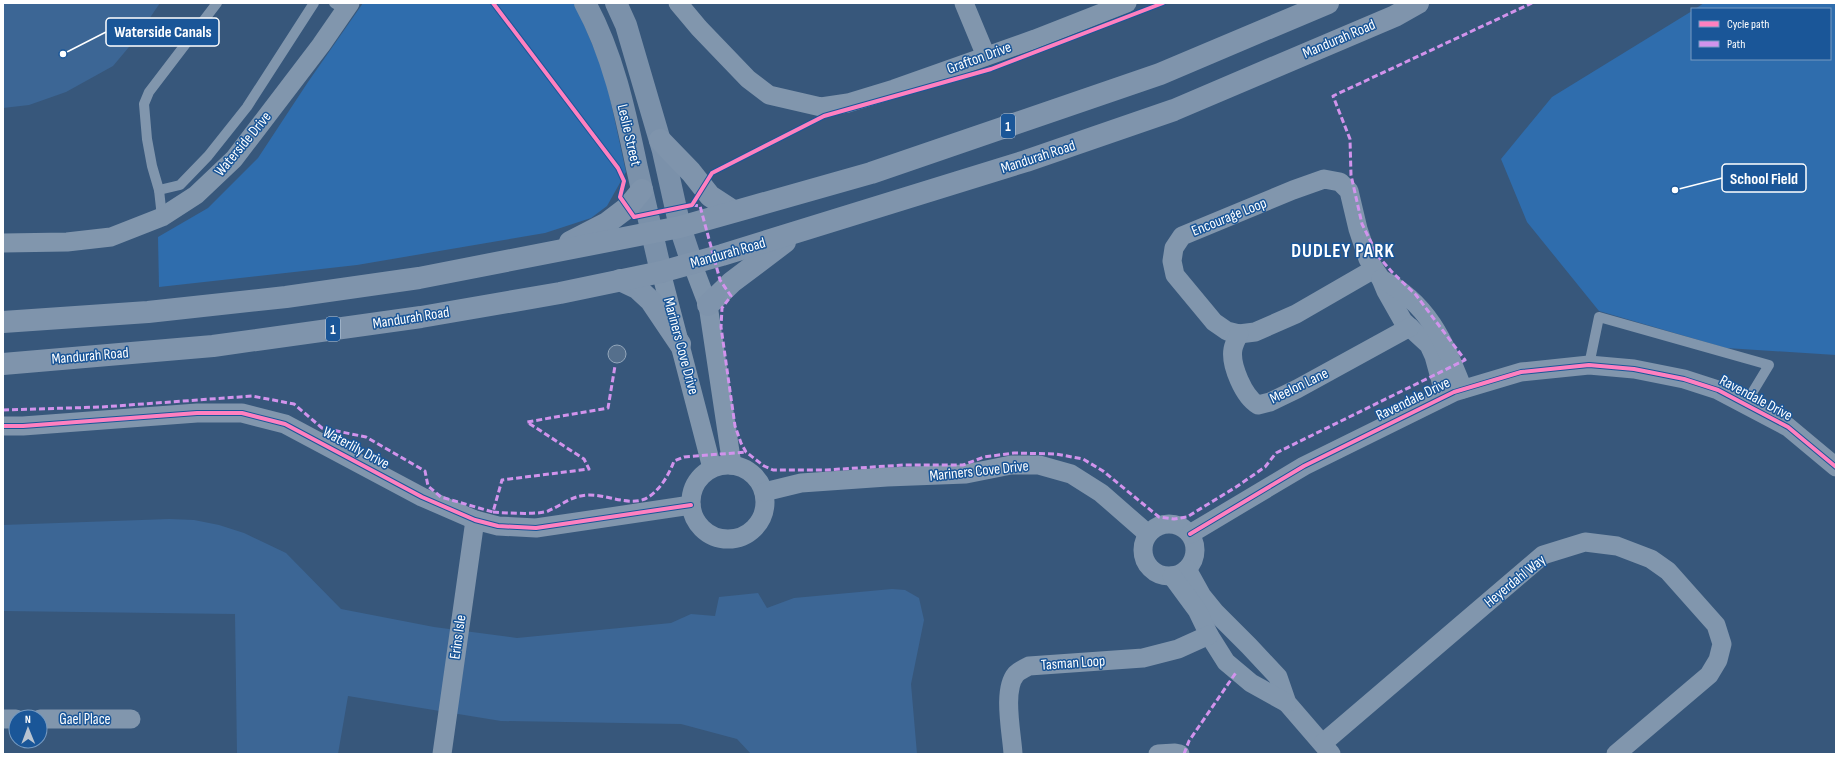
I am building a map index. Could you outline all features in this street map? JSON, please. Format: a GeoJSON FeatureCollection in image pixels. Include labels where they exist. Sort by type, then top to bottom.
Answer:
{"type":"FeatureCollection","features":[{"type":"Feature","properties":{"kind":"highway","name":"1"},"geometry":{"type":"LineString","coordinates":[[3,322],[148,312],[286,297],[419,278],[680,227],[871,173],[1160,74],[1328,3]]}},
{"type":"Feature","properties":{"kind":"highway","name":"Mandurah Road"},"geometry":{"type":"LineString","coordinates":[[3,364],[214,346],[421,317],[560,293],[661,272],[799,232],[866,210],[1026,162],[1174,110],[1395,16],[1418,3]]}},
{"type":"Feature","properties":{"kind":"highway"},"geometry":{"type":"LineString","coordinates":[[660,140],[691,172],[710,196],[733,211]]}},
{"type":"Feature","properties":{"kind":"highway"},"geometry":{"type":"LineString","coordinates":[[551,252],[607,223],[628,208],[642,190]]}},
{"type":"Feature","properties":{"kind":"highway"},"geometry":{"type":"LineString","coordinates":[[708,305],[732,282],[799,232]]}},
{"type":"Feature","properties":{"kind":"highway"},"geometry":{"type":"LineString","coordinates":[[620,280],[637,288],[651,301],[680,344]]}},
{"type":"Feature","properties":{"kind":"street","name":"Leslie Street"},"geometry":{"type":"LineString","coordinates":[[585,3],[595,22],[614,72],[661,272]]}},
{"type":"Feature","properties":{"kind":"street","name":"Leslie Street"},"geometry":{"type":"LineString","coordinates":[[616,3],[626,25],[660,140],[680,227],[692,263]]}},
{"type":"Feature","properties":{"kind":"street","name":"Grafton Drive"},"geometry":{"type":"LineString","coordinates":[[678,3],[698,28],[748,79],[769,96],[821,107],[848,103],[894,89],[1035,39],[1127,3]]}},
{"type":"Feature","properties":{"kind":"street"},"geometry":{"type":"LineString","coordinates":[[964,3],[986,56]]}},
{"type":"Feature","properties":{"kind":"street","name":"Waterside Drive"},"geometry":{"type":"LineString","coordinates":[[3,243],[67,242],[111,237],[162,217],[196,195],[234,159],[321,45],[343,5]]}},
{"type":"Feature","properties":{"kind":"street","name":"Encourage Loop"},"geometry":{"type":"LineString","coordinates":[[1239,334],[1227,331],[1214,322],[1175,275],[1172,261],[1174,248],[1182,236],[1293,190],[1324,180],[1340,182],[1349,191],[1358,229],[1368,260],[1378,274],[1403,321],[1429,345],[1434,356],[1445,396]]}},
{"type":"Feature","properties":{"kind":"street","name":"Mariners Cove Drive"},"geometry":{"type":"LineString","coordinates":[[692,263],[708,305],[732,465]]}},
{"type":"Feature","properties":{"kind":"street","name":"Mariners Cove Drive"},"geometry":{"type":"LineString","coordinates":[[661,272],[712,468]]}},
{"type":"Feature","properties":{"kind":"street"},"geometry":{"type":"LineString","coordinates":[[1239,334],[1255,332],[1296,314],[1378,274],[1398,288],[1424,312],[1442,341],[1463,389]]}},
{"type":"Feature","properties":{"kind":"street","name":"Meelon Lane"},"geometry":{"type":"LineString","coordinates":[[1239,334],[1233,349],[1233,363],[1242,386],[1252,401],[1258,405],[1270,402],[1297,389],[1410,327]]}},
{"type":"Feature","properties":{"kind":"street","name":"Ravendale Drive"},"geometry":{"type":"LineString","coordinates":[[1190,534],[1304,466],[1445,396],[1463,389],[1521,372],[1589,365],[1634,369],[1684,379],[1718,390],[1746,403],[1788,427],[1836,467]]}},
{"type":"Feature","properties":{"kind":"street","name":"Waterlily Drive"},"geometry":{"type":"LineString","coordinates":[[3,426],[23,426],[197,413],[242,413],[285,424],[422,497],[475,520],[498,526],[536,528],[691,505]]}},
{"type":"Feature","properties":{"kind":"street"},"geometry":{"type":"LineString","coordinates":[[732,465],[746,469],[757,479],[764,492],[765,507],[760,522],[749,533],[735,539],[720,538],[705,532],[695,520],[691,505],[693,488],[703,475],[712,468],[732,465]]}},
{"type":"Feature","properties":{"kind":"street","name":"Mariners Cove Drive"},"geometry":{"type":"LineString","coordinates":[[764,492],[801,483],[887,477],[959,475],[1011,465],[1039,465],[1071,474],[1101,493],[1148,534]]}},
{"type":"Feature","properties":{"kind":"street","name":"Erins Isle"},"geometry":{"type":"LineString","coordinates":[[442,754],[475,520]]}},
{"type":"Feature","properties":{"kind":"street"},"geometry":{"type":"LineString","coordinates":[[1168,524],[1179,526],[1190,534],[1195,548],[1194,557],[1180,572],[1166,576],[1155,572],[1146,560],[1144,548],[1148,534],[1161,526],[1168,524]]}},
{"type":"Feature","properties":{"kind":"street","name":"Heyerdahl Way"},"geometry":{"type":"LineString","coordinates":[[1327,749],[1544,555],[1585,542],[1617,546],[1652,559],[1668,571],[1716,625],[1722,644],[1718,660],[1709,675],[1622,752]]}},
{"type":"Feature","properties":{"kind":"street"},"geometry":{"type":"LineString","coordinates":[[1180,572],[1209,635],[1226,662],[1251,683],[1287,703],[1327,749]]}},
{"type":"Feature","properties":{"kind":"street"},"geometry":{"type":"LineString","coordinates":[[1180,572],[1215,612],[1278,678],[1287,703]]}},
{"type":"Feature","properties":{"kind":"street","name":"Tasman Loop"},"geometry":{"type":"LineString","coordinates":[[1014,754],[1009,698],[1010,684],[1016,674],[1029,666],[1143,658],[1178,649],[1209,635]]}},
{"type":"Feature","properties":{"kind":"street","name":"Gael Place"},"geometry":{"type":"LineString","coordinates":[[48,719],[131,719]]}},
{"type":"Feature","properties":{"kind":"street"},"geometry":{"type":"LineString","coordinates":[[1158,754],[1180,754]]}},
{"type":"Feature","properties":{"kind":"lane"},"geometry":{"type":"LineString","coordinates":[[162,217],[159,190],[151,159],[144,104],[149,92],[217,3]]}},
{"type":"Feature","properties":{"kind":"lane"},"geometry":{"type":"LineString","coordinates":[[159,190],[180,185],[208,156],[247,107],[314,3]]}},
{"type":"Feature","properties":{"kind":"lane"},"geometry":{"type":"LineString","coordinates":[[1589,365],[1599,317],[1769,365],[1746,403]]}},
{"type":"Feature","properties":{"kind":"shaded area"},"geometry":{"type":"Polygon","coordinates":[[[3,3],[160,3],[134,41],[113,66],[66,92],[29,105],[3,108],[3,3]]]}},
{"type":"Feature","properties":{"kind":"shaded area"},"geometry":{"type":"Polygon","coordinates":[[[363,3],[575,3],[605,75],[626,172],[607,206],[591,218],[545,233],[357,265],[159,287],[158,237],[208,208],[258,158],[308,82],[363,3]]]}},
{"type":"Feature","properties":{"kind":"shaded area"},"geometry":{"type":"Polygon","coordinates":[[[1704,3],[1836,3],[1836,355],[1726,348],[1599,311],[1527,222],[1501,159],[1552,97],[1691,12],[1691,60],[1831,60],[1831,8],[1696,8],[1704,3]]]}},
{"type":"Feature","properties":{"kind":"shaded area"},"geometry":{"type":"Polygon","coordinates":[[[169,519],[194,520],[219,525],[244,533],[286,553],[341,609],[434,627],[517,638],[671,623],[691,614],[715,616],[719,597],[758,593],[767,608],[794,598],[892,589],[905,590],[919,598],[924,620],[911,684],[917,754],[751,754],[737,739],[681,724],[501,721],[348,696],[338,754],[237,754],[235,614],[3,611],[3,525],[169,519]]]}},
{"type":"Feature","properties":{"kind":"building"},"geometry":{"type":"Polygon","coordinates":[[[613,345],[621,345],[626,350],[624,361],[621,363],[613,363],[608,358],[608,350],[613,345]]]}},
{"type":"Feature","properties":{"kind":"marked path"},"geometry":{"type":"LineString","coordinates":[[692,205],[700,206],[720,280],[731,296],[722,308],[721,327],[735,426],[746,452],[764,466],[773,470],[826,470],[904,465],[963,465],[984,457],[1014,453],[1056,454],[1083,459],[1103,471],[1159,517],[1174,519],[1187,517],[1265,467],[1276,453],[1465,360],[1416,295],[1378,256],[1362,224],[1351,175],[1350,139],[1333,96],[1532,3]]}},
{"type":"Feature","properties":{"kind":"marked path"},"geometry":{"type":"LineString","coordinates":[[3,410],[102,407],[252,396],[294,404],[322,428],[366,437],[425,471],[428,486],[441,497],[493,512],[502,480],[589,469],[584,459],[527,422],[608,408],[615,366]]}},
{"type":"Feature","properties":{"kind":"marked path"},"geometry":{"type":"LineString","coordinates":[[493,512],[543,512],[553,509],[571,499],[587,495],[602,496],[624,501],[638,501],[650,496],[659,488],[674,461],[684,457],[746,452]]}},
{"type":"Feature","properties":{"kind":"marked path"},"geometry":{"type":"LineString","coordinates":[[1184,754],[1189,741],[1237,671]]}},
{"type":"Feature","properties":{"kind":"cycle path"},"geometry":{"type":"LineString","coordinates":[[493,3],[618,168],[624,181],[620,197],[634,217],[692,205],[712,173],[824,116],[991,69],[1163,3]]}},
{"type":"Feature","properties":{"kind":"cycle path"},"geometry":{"type":"LineString","coordinates":[[1190,534],[1304,466],[1454,392],[1521,372],[1589,365],[1634,369],[1684,379],[1718,390],[1788,427],[1836,467]]}},
{"type":"Feature","properties":{"kind":"cycle path"},"geometry":{"type":"LineString","coordinates":[[3,426],[23,426],[197,413],[242,413],[285,424],[422,497],[475,520],[498,526],[536,528],[691,505]]}},
{"type":"Feature","properties":{"kind":"place","name":"Waterside Canals"},"geometry":{"type":"Point","coordinates":[63,54]}},
{"type":"Feature","properties":{"kind":"place","name":"School Field"},"geometry":{"type":"Point","coordinates":[1675,190]}},
{"type":"Feature","properties":{"kind":"district","name":"DUDLEY PARK"},"geometry":{"type":"Point","coordinates":[1343,251]}}]}
